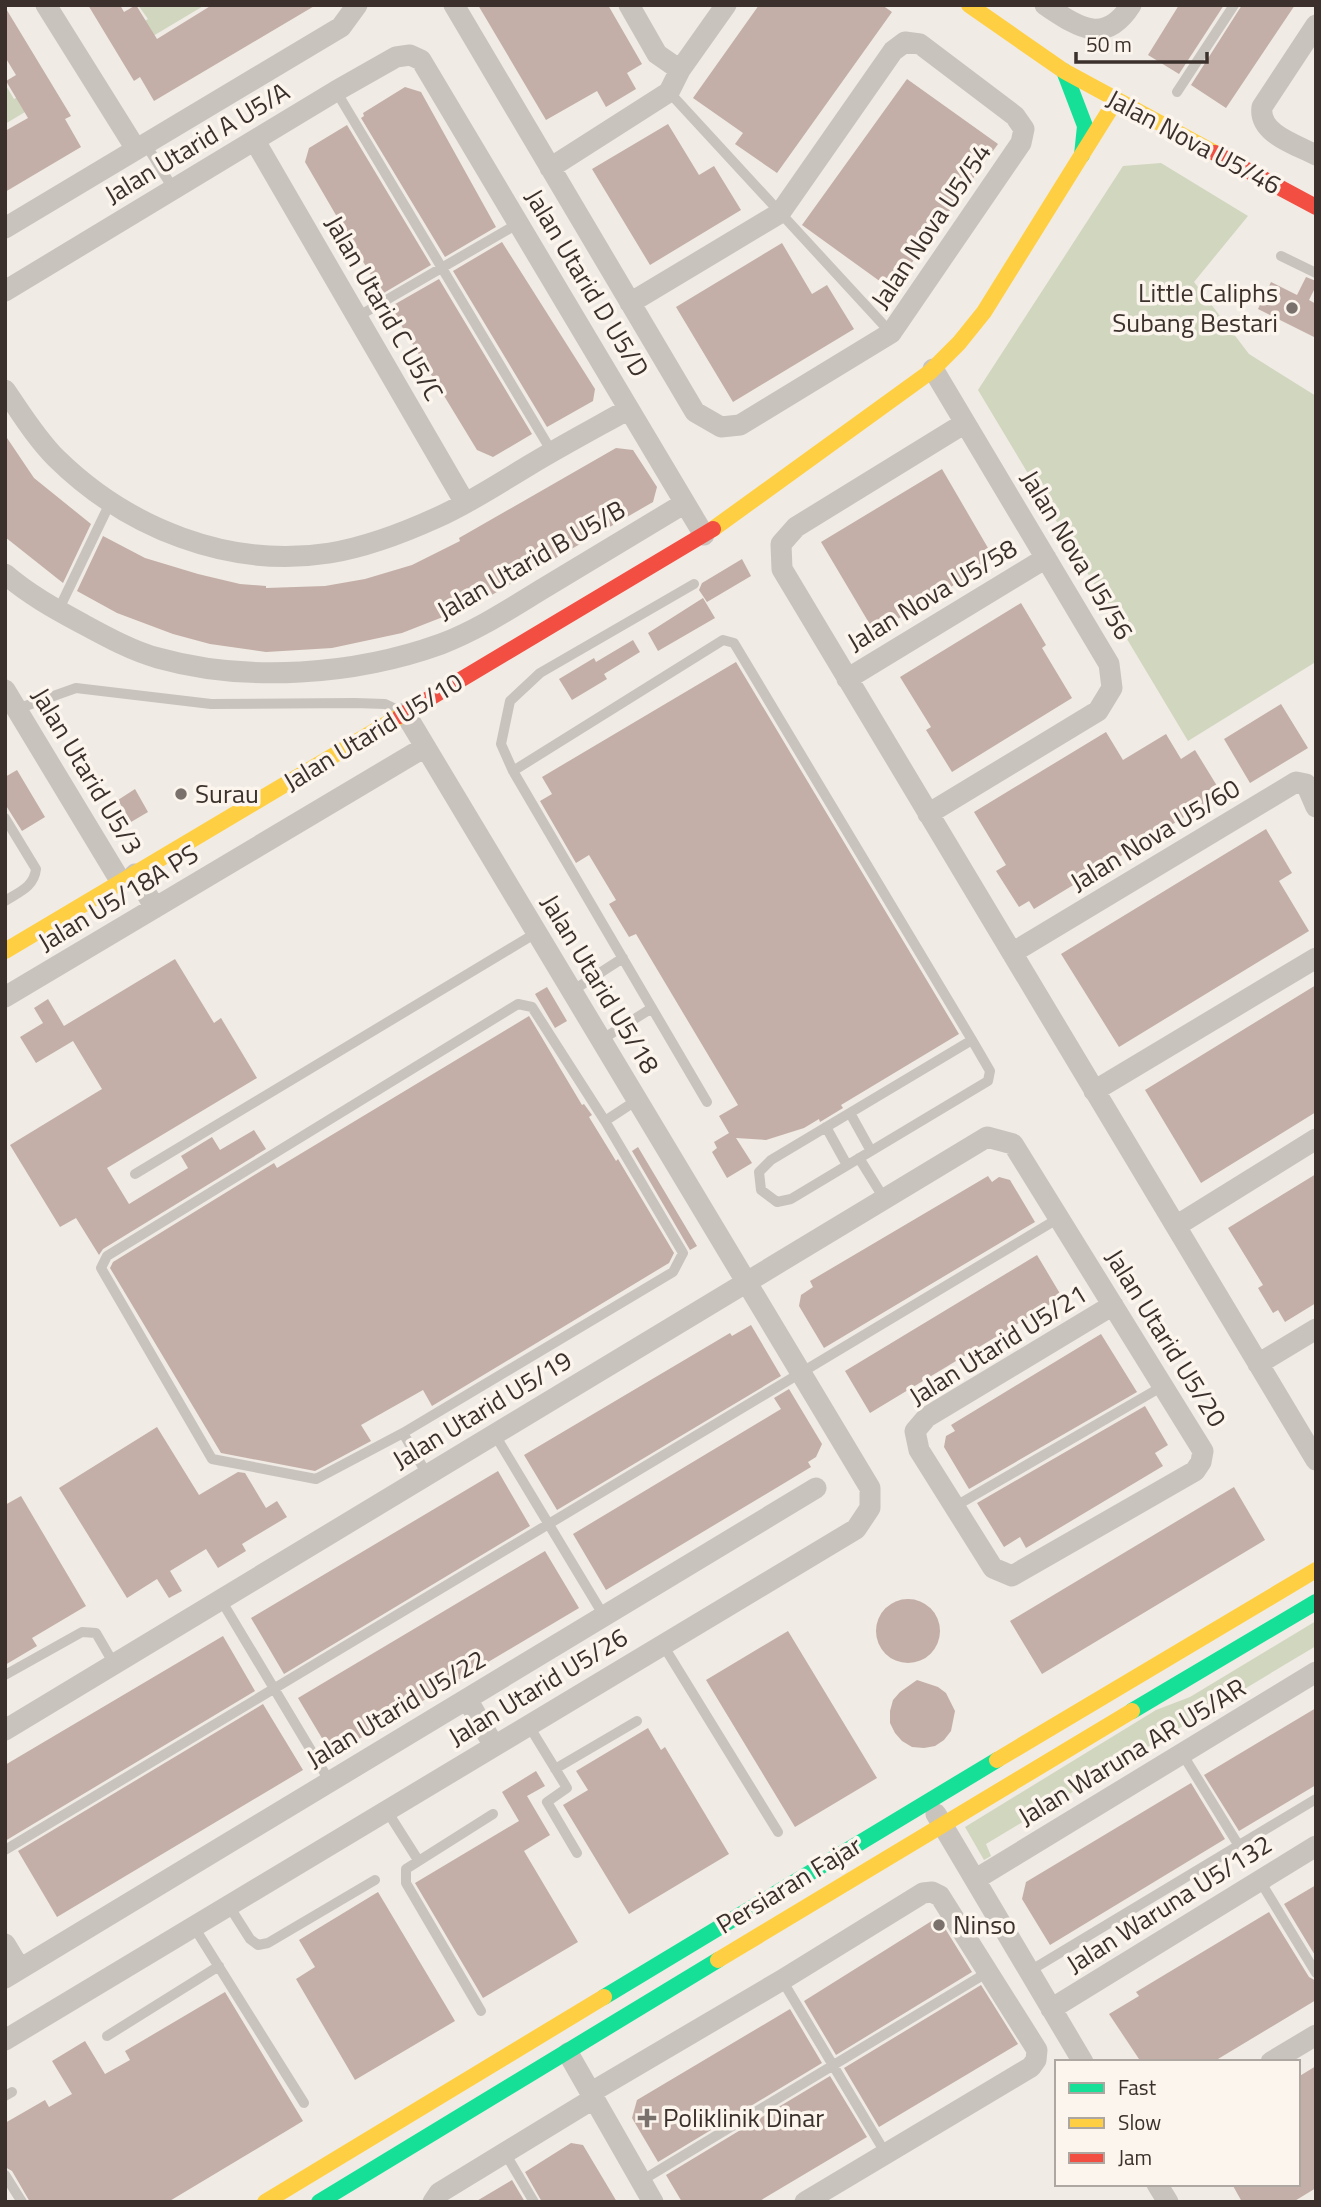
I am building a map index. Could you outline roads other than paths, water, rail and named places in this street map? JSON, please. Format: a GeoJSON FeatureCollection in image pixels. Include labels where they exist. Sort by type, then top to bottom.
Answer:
{"type":"FeatureCollection","features":[{"type":"Feature","properties":{"kind":"main road","name":"Jalan Nova U5/46"},"geometry":{"type":"LineString","coordinates":[[969,5],[1064,71],[1316,207]]}},
{"type":"Feature","properties":{"kind":"main road"},"geometry":{"type":"LineString","coordinates":[[1064,71],[1085,126],[1082,156]]}},
{"type":"Feature","properties":{"kind":"main road","name":"Jalan Utarid U5/10"},"geometry":{"type":"LineString","coordinates":[[5,951],[704,535],[933,369],[984,312],[1116,100]]}},
{"type":"Feature","properties":{"kind":"main road"},"geometry":{"type":"LineString","coordinates":[[1082,156],[1100,140],[1123,129],[1161,122]]}},
{"type":"Feature","properties":{"kind":"main road","name":"Persiaran Fajar"},"geometry":{"type":"LineString","coordinates":[[265,2202],[1316,1570]]}},
{"type":"Feature","properties":{"kind":"main road","name":"Persiaran Fajar"},"geometry":{"type":"LineString","coordinates":[[324,2201],[357,2186],[942,1824],[1316,1602]]}},
{"type":"Feature","properties":{"kind":"main road"},"geometry":{"type":"LineString","coordinates":[[340,2158],[357,2186]]}},
{"type":"Feature","properties":{"kind":"main road"},"geometry":{"type":"LineString","coordinates":[[311,2174],[324,2201]]}},
{"type":"Feature","properties":{"kind":"street"},"geometry":{"type":"LineString","coordinates":[[46,5],[140,146]]}},
{"type":"Feature","properties":{"kind":"street"},"geometry":{"type":"LineString","coordinates":[[5,228],[341,27],[357,5]]}},
{"type":"Feature","properties":{"kind":"street"},"geometry":{"type":"LineString","coordinates":[[454,5],[630,303],[779,213]]}},
{"type":"Feature","properties":{"kind":"street"},"geometry":{"type":"LineString","coordinates":[[629,5],[657,54],[680,70]]}},
{"type":"Feature","properties":{"kind":"street"},"geometry":{"type":"LineString","coordinates":[[550,168],[669,92],[680,70],[726,5]]}},
{"type":"Feature","properties":{"kind":"street"},"geometry":{"type":"LineString","coordinates":[[1045,5],[1079,27],[1094,31],[1119,19],[1131,5]]}},
{"type":"Feature","properties":{"kind":"street"},"geometry":{"type":"LineString","coordinates":[[1316,25],[1262,107],[1261,114],[1263,121],[1274,133],[1316,155]]}},
{"type":"Feature","properties":{"kind":"street","name":"Jalan Nova U5/54"},"geometry":{"type":"LineString","coordinates":[[630,303],[695,412],[721,427],[740,425],[891,333],[1021,144],[1024,129],[1015,116],[920,44],[905,42],[893,51],[779,213]]}},
{"type":"Feature","properties":{"kind":"street","name":"Jalan Utarid A U5/A"},"geometry":{"type":"LineString","coordinates":[[5,291],[336,90],[396,57],[410,55],[421,60]]}},
{"type":"Feature","properties":{"kind":"street","name":"Jalan Utarid D U5/D"},"geometry":{"type":"LineString","coordinates":[[421,60],[704,535]]}},
{"type":"Feature","properties":{"kind":"street","name":"Jalan Utarid C U5/C"},"geometry":{"type":"LineString","coordinates":[[255,141],[465,503]]}},
{"type":"Feature","properties":{"kind":"street","name":"Jalan Nova U5/56"},"geometry":{"type":"LineString","coordinates":[[928,814],[1098,711],[1112,688],[1110,664],[933,369]]}},
{"type":"Feature","properties":{"kind":"street"},"geometry":{"type":"LineString","coordinates":[[5,390],[32,429],[56,457],[110,503],[173,536],[212,548],[273,555],[330,553],[398,534],[465,503],[629,409]]}},
{"type":"Feature","properties":{"kind":"street"},"geometry":{"type":"LineString","coordinates":[[965,423],[796,527],[781,544],[782,569],[1316,1460]]}},
{"type":"Feature","properties":{"kind":"street","name":"Jalan Utarid B U5/B"},"geometry":{"type":"LineString","coordinates":[[5,574],[58,611],[109,638],[158,658],[220,669],[270,673],[337,669],[390,659],[443,643],[492,619],[685,503]]}},
{"type":"Feature","properties":{"kind":"street","name":"Jalan Nova U5/58"},"geometry":{"type":"LineString","coordinates":[[847,679],[1046,558]]}},
{"type":"Feature","properties":{"kind":"street","name":"Jalan Utarid U5/3"},"geometry":{"type":"LineString","coordinates":[[5,690],[128,878],[155,908]]}},
{"type":"Feature","properties":{"kind":"street","name":"Jalan Utarid U5/18"},"geometry":{"type":"LineString","coordinates":[[405,713],[747,1283]]}},
{"type":"Feature","properties":{"kind":"street","name":"Jalan U5/18A PS"},"geometry":{"type":"LineString","coordinates":[[5,997],[425,747]]}},
{"type":"Feature","properties":{"kind":"street","name":"Jalan Nova U5/60"},"geometry":{"type":"LineString","coordinates":[[1012,953],[1296,782],[1307,785],[1316,807]]}},
{"type":"Feature","properties":{"kind":"street"},"geometry":{"type":"LineString","coordinates":[[1094,1091],[1316,958]]}},
{"type":"Feature","properties":{"kind":"street","name":"Jalan Utarid U5/19"},"geometry":{"type":"LineString","coordinates":[[5,1730],[987,1137]]}},
{"type":"Feature","properties":{"kind":"street","name":"Jalan Utarid U5/20"},"geometry":{"type":"LineString","coordinates":[[954,1507],[993,1568],[1012,1576],[1195,1471],[1201,1462],[1203,1451],[1013,1144],[987,1137]]}},
{"type":"Feature","properties":{"kind":"street"},"geometry":{"type":"LineString","coordinates":[[1176,1226],[1316,1139]]}},
{"type":"Feature","properties":{"kind":"street","name":"Jalan Utarid U5/26"},"geometry":{"type":"LineString","coordinates":[[5,2040],[856,1530],[870,1508],[870,1488],[747,1283]]}},
{"type":"Feature","properties":{"kind":"street","name":"Jalan Utarid U5/21"},"geometry":{"type":"LineString","coordinates":[[954,1507],[919,1450],[915,1431],[927,1417],[1113,1305]]}},
{"type":"Feature","properties":{"kind":"street"},"geometry":{"type":"LineString","coordinates":[[1258,1364],[1316,1329]]}},
{"type":"Feature","properties":{"kind":"street","name":"Jalan Utarid U5/22"},"geometry":{"type":"LineString","coordinates":[[13,1974],[816,1488]]}},
{"type":"Feature","properties":{"kind":"street","name":"Jalan Waruna AR U5/AR"},"geometry":{"type":"LineString","coordinates":[[976,1879],[1316,1672]]}},
{"type":"Feature","properties":{"kind":"street"},"geometry":{"type":"LineString","coordinates":[[467,1699],[495,1746]]}},
{"type":"Feature","properties":{"kind":"street"},"geometry":{"type":"LineString","coordinates":[[928,1801],[1082,2060]]}},
{"type":"Feature","properties":{"kind":"street","name":"Jalan Waruna U5/132"},"geometry":{"type":"LineString","coordinates":[[1051,2009],[1316,1846]]}},
{"type":"Feature","properties":{"kind":"street"},"geometry":{"type":"LineString","coordinates":[[436,2197],[592,2096],[923,1893],[932,1892],[940,1896],[1037,2050],[1036,2060],[1031,2067],[805,2202]]}},
{"type":"Feature","properties":{"kind":"street"},"geometry":{"type":"LineString","coordinates":[[5,1944],[13,1974]]}},
{"type":"Feature","properties":{"kind":"street"},"geometry":{"type":"LineString","coordinates":[[1274,2060],[1316,2035]]}},
{"type":"Feature","properties":{"kind":"street"},"geometry":{"type":"LineString","coordinates":[[568,2053],[653,2202]]}},
{"type":"Feature","properties":{"kind":"street"},"geometry":{"type":"LineString","coordinates":[[1158,2186],[1168,2202]]}},
{"type":"Feature","properties":{"kind":"lane"},"geometry":{"type":"LineString","coordinates":[[1177,92],[1234,5]]}},
{"type":"Feature","properties":{"kind":"lane"},"geometry":{"type":"LineString","coordinates":[[336,90],[552,452]]}},
{"type":"Feature","properties":{"kind":"lane"},"geometry":{"type":"LineString","coordinates":[[669,92],[891,333]]}},
{"type":"Feature","properties":{"kind":"lane"},"geometry":{"type":"LineString","coordinates":[[140,146],[174,190]]}},
{"type":"Feature","properties":{"kind":"lane"},"geometry":{"type":"LineString","coordinates":[[357,317],[519,223]]}},
{"type":"Feature","properties":{"kind":"lane"},"geometry":{"type":"LineString","coordinates":[[1281,256],[1315,269]]}},
{"type":"Feature","properties":{"kind":"lane"},"geometry":{"type":"LineString","coordinates":[[58,611],[110,503]]}},
{"type":"Feature","properties":{"kind":"lane"},"geometry":{"type":"LineString","coordinates":[[694,584],[540,673],[510,701],[501,744],[513,771],[707,1102]]}},
{"type":"Feature","properties":{"kind":"lane"},"geometry":{"type":"LineString","coordinates":[[513,771],[723,640],[734,643],[972,1040],[990,1071],[988,1081],[790,1199],[776,1202],[761,1190],[759,1172],[771,1160],[972,1040]]}},
{"type":"Feature","properties":{"kind":"lane"},"geometry":{"type":"LineString","coordinates":[[17,709],[76,688],[211,704],[385,704],[405,713]]}},
{"type":"Feature","properties":{"kind":"lane"},"geometry":{"type":"LineString","coordinates":[[5,818],[36,869],[35,878],[28,887],[5,901]]}},
{"type":"Feature","properties":{"kind":"lane"},"geometry":{"type":"LineString","coordinates":[[135,1174],[536,933]]}},
{"type":"Feature","properties":{"kind":"lane"},"geometry":{"type":"LineString","coordinates":[[572,991],[623,958]]}},
{"type":"Feature","properties":{"kind":"lane"},"geometry":{"type":"LineString","coordinates":[[518,1004],[532,1007],[683,1253],[673,1272],[403,1433],[317,1479],[212,1459],[101,1268],[107,1256],[518,1004]]}},
{"type":"Feature","properties":{"kind":"lane"},"geometry":{"type":"LineString","coordinates":[[601,1040],[652,1008]]}},
{"type":"Feature","properties":{"kind":"lane"},"geometry":{"type":"LineString","coordinates":[[604,1121],[637,1100]]}},
{"type":"Feature","properties":{"kind":"lane"},"geometry":{"type":"LineString","coordinates":[[850,1113],[871,1151]]}},
{"type":"Feature","properties":{"kind":"lane"},"geometry":{"type":"LineString","coordinates":[[826,1127],[847,1165]]}},
{"type":"Feature","properties":{"kind":"lane"},"geometry":{"type":"LineString","coordinates":[[859,1158],[885,1200]]}},
{"type":"Feature","properties":{"kind":"lane"},"geometry":{"type":"LineString","coordinates":[[5,1850],[1059,1218]]}},
{"type":"Feature","properties":{"kind":"lane"},"geometry":{"type":"LineString","coordinates":[[954,1507],[1163,1386]]}},
{"type":"Feature","properties":{"kind":"lane"},"geometry":{"type":"LineString","coordinates":[[403,1433],[428,1476]]}},
{"type":"Feature","properties":{"kind":"lane"},"geometry":{"type":"LineString","coordinates":[[495,1435],[604,1616]]}},
{"type":"Feature","properties":{"kind":"lane"},"geometry":{"type":"LineString","coordinates":[[221,1600],[330,1782]]}},
{"type":"Feature","properties":{"kind":"lane"},"geometry":{"type":"LineString","coordinates":[[5,1675],[82,1632],[96,1633],[114,1664]]}},
{"type":"Feature","properties":{"kind":"lane"},"geometry":{"type":"LineString","coordinates":[[663,1645],[778,1832]]}},
{"type":"Feature","properties":{"kind":"lane"},"geometry":{"type":"LineString","coordinates":[[555,1769],[637,1720]]}},
{"type":"Feature","properties":{"kind":"lane"},"geometry":{"type":"LineString","coordinates":[[529,1726],[567,1790],[549,1800],[548,1805],[577,1853]]}},
{"type":"Feature","properties":{"kind":"lane"},"geometry":{"type":"LineString","coordinates":[[1183,1755],[1239,1846]]}},
{"type":"Feature","properties":{"kind":"lane"},"geometry":{"type":"LineString","coordinates":[[1028,1972],[1316,1799]]}},
{"type":"Feature","properties":{"kind":"lane"},"geometry":{"type":"LineString","coordinates":[[387,1811],[418,1860]]}},
{"type":"Feature","properties":{"kind":"lane"},"geometry":{"type":"LineString","coordinates":[[481,2011],[406,1883],[406,1868],[493,1814]]}},
{"type":"Feature","properties":{"kind":"lane"},"geometry":{"type":"LineString","coordinates":[[229,1906],[250,1939],[258,1945],[268,1943],[375,1880]]}},
{"type":"Feature","properties":{"kind":"lane"},"geometry":{"type":"LineString","coordinates":[[1260,1881],[1316,1973]]}},
{"type":"Feature","properties":{"kind":"lane"},"geometry":{"type":"LineString","coordinates":[[194,1927],[304,2103]]}},
{"type":"Feature","properties":{"kind":"lane"},"geometry":{"type":"LineString","coordinates":[[107,2036],[219,1966]]}},
{"type":"Feature","properties":{"kind":"lane"},"geometry":{"type":"LineString","coordinates":[[641,2181],[988,1972]]}},
{"type":"Feature","properties":{"kind":"lane"},"geometry":{"type":"LineString","coordinates":[[782,1980],[886,2154]]}},
{"type":"Feature","properties":{"kind":"lane"},"geometry":{"type":"LineString","coordinates":[[505,2153],[534,2202]]}},
{"type":"Feature","properties":{"kind":"lane"},"geometry":{"type":"LineString","coordinates":[[5,2175],[22,2202]]}},
{"type":"Feature","properties":{"kind":"place","name":"Little Caliphs Subang Bestari"},"geometry":{"type":"Point","coordinates":[1292,308]}},
{"type":"Feature","properties":{"kind":"place","name":"Surau"},"geometry":{"type":"Point","coordinates":[181,794]}},
{"type":"Feature","properties":{"kind":"place","name":"Ninso"},"geometry":{"type":"Point","coordinates":[939,1925]}},
{"type":"Feature","properties":{"kind":"place","name":"Poliklinik Dinar"},"geometry":{"type":"Point","coordinates":[647,2118]}}]}
